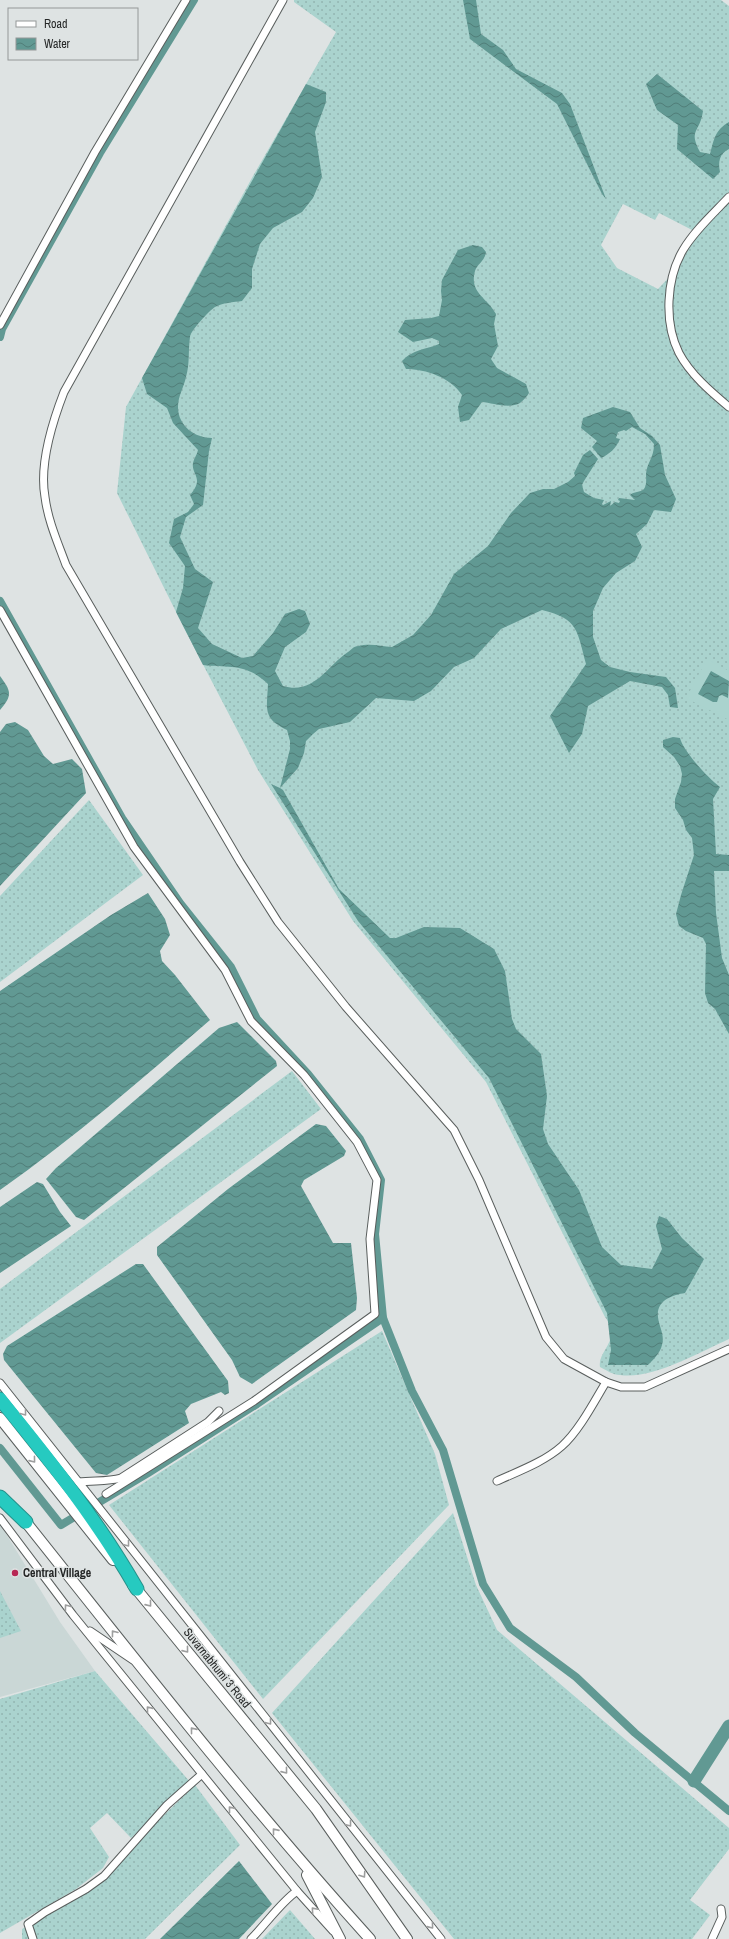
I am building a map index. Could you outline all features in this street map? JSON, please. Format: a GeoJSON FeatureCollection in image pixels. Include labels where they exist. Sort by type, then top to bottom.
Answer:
{"type":"FeatureCollection","features":[{"type":"Feature","properties":{"kind":"highway"},"geometry":{"type":"LineString","coordinates":[[0,1399],[31,1437],[92,1518],[118,1556],[137,1589]]}},
{"type":"Feature","properties":{"kind":"highway"},"geometry":{"type":"LineString","coordinates":[[0,1497],[26,1522]]}},
{"type":"Feature","properties":{"kind":"main road"},"geometry":{"type":"LineString","coordinates":[[0,1418],[77,1498]]}},
{"type":"Feature","properties":{"kind":"main road"},"geometry":{"type":"LineString","coordinates":[[0,1490],[299,1861],[370,1939]]}},
{"type":"Feature","properties":{"kind":"main road","name":"Suvarnabhumi 3 Road"},"geometry":{"type":"LineString","coordinates":[[137,1589],[316,1809],[407,1939]]}},
{"type":"Feature","properties":{"kind":"main road"},"geometry":{"type":"LineString","coordinates":[[299,1861],[340,1939]]}},
{"type":"Feature","properties":{"kind":"street"},"geometry":{"type":"LineString","coordinates":[[0,325],[95,152],[186,0]]}},
{"type":"Feature","properties":{"kind":"street"},"geometry":{"type":"LineString","coordinates":[[283,0],[64,392],[51,428],[45,462],[44,496],[53,531],[66,565],[240,862],[278,922],[346,1006],[454,1130],[479,1180],[546,1337],[564,1358],[606,1382],[621,1387],[644,1387],[729,1349]]}},
{"type":"Feature","properties":{"kind":"street"},"geometry":{"type":"LineString","coordinates":[[729,197],[698,229],[683,250],[673,272],[670,306],[670,324],[679,353],[691,371],[729,407]]}},
{"type":"Feature","properties":{"kind":"street"},"geometry":{"type":"LineString","coordinates":[[0,610],[134,847],[225,970],[251,1021],[304,1075],[357,1142],[378,1180],[370,1239],[375,1314],[254,1401],[106,1494]]}},
{"type":"Feature","properties":{"kind":"street"},"geometry":{"type":"LineString","coordinates":[[497,1482],[536,1463],[562,1446],[578,1426],[606,1382]]}},
{"type":"Feature","properties":{"kind":"street"},"geometry":{"type":"LineString","coordinates":[[0,1383],[79,1482],[77,1498]]}},
{"type":"Feature","properties":{"kind":"street"},"geometry":{"type":"LineString","coordinates":[[79,1482],[95,1480],[111,1481],[121,1478],[208,1422],[219,1411]]}},
{"type":"Feature","properties":{"kind":"street"},"geometry":{"type":"LineString","coordinates":[[0,1518],[84,1627],[202,1774],[297,1891],[340,1939]]}},
{"type":"Feature","properties":{"kind":"street"},"geometry":{"type":"LineString","coordinates":[[92,1518],[441,1939]]}},
{"type":"Feature","properties":{"kind":"street"},"geometry":{"type":"LineString","coordinates":[[84,1627],[138,1663]]}},
{"type":"Feature","properties":{"kind":"street"},"geometry":{"type":"LineString","coordinates":[[33,1939],[28,1924],[86,1889],[104,1876],[167,1805],[202,1774]]}},
{"type":"Feature","properties":{"kind":"street"},"geometry":{"type":"LineString","coordinates":[[251,1939],[272,1917],[283,1902],[297,1891]]}},
{"type":"Feature","properties":{"kind":"street"},"geometry":{"type":"LineString","coordinates":[[712,1939],[722,1917],[721,1910]]}},
{"type":"Feature","properties":{"kind":"shaded area"},"geometry":{"type":"Polygon","coordinates":[[[294,0],[721,0],[729,6],[729,1339],[676,1364],[646,1373],[617,1375],[600,1367],[600,1361],[611,1339],[610,1325],[486,1082],[353,921],[258,770],[184,628],[117,493],[126,407],[253,176],[336,32],[294,2],[294,0]],[[623,204],[601,245],[617,268],[658,289],[673,273],[696,232],[659,213],[655,220],[623,204]]]}},
{"type":"Feature","properties":{"kind":"shaded area"},"geometry":{"type":"Polygon","coordinates":[[[707,659],[729,671],[729,720],[686,698],[707,659]]]}},
{"type":"Feature","properties":{"kind":"shaded area"},"geometry":{"type":"Polygon","coordinates":[[[89,800],[143,875],[0,982],[0,896],[89,800]]]}},
{"type":"Feature","properties":{"kind":"shaded area"},"geometry":{"type":"Polygon","coordinates":[[[292,1071],[321,1109],[0,1343],[0,1289],[292,1071]]]}},
{"type":"Feature","properties":{"kind":"shaded area"},"geometry":{"type":"Polygon","coordinates":[[[382,1331],[435,1454],[449,1505],[263,1699],[109,1505],[382,1331]]]}},
{"type":"Feature","properties":{"kind":"shaded area"},"geometry":{"type":"Polygon","coordinates":[[[453,1513],[476,1585],[497,1630],[729,1828],[729,1849],[690,1900],[710,1915],[692,1939],[454,1939],[272,1713],[453,1513]]]}},
{"type":"Feature","properties":{"kind":"shaded area","name":"Central Village"},"geometry":{"type":"Polygon","coordinates":[[[0,1524],[60,1622],[95,1671],[0,1697],[0,1524]]]}},
{"type":"Feature","properties":{"kind":"shaded area"},"geometry":{"type":"Polygon","coordinates":[[[0,1591],[21,1631],[0,1638],[0,1591]]]}},
{"type":"Feature","properties":{"kind":"shaded area"},"geometry":{"type":"Polygon","coordinates":[[[95,1671],[190,1782],[131,1838],[107,1813],[90,1828],[109,1857],[103,1868],[76,1889],[0,1933],[0,1699],[95,1671]]]}},
{"type":"Feature","properties":{"kind":"shaded area"},"geometry":{"type":"Polygon","coordinates":[[[195,1785],[240,1845],[145,1939],[22,1939],[22,1929],[81,1896],[195,1785]]]}},
{"type":"Feature","properties":{"kind":"shaded area"},"geometry":{"type":"Polygon","coordinates":[[[290,1910],[315,1939],[262,1939],[290,1910]]]}},
{"type":"Feature","properties":{"kind":"water"},"geometry":{"type":"Polygon","coordinates":[[[463,0],[476,0],[481,34],[503,50],[516,69],[562,93],[570,104],[606,199],[602,194],[557,104],[470,39],[463,0]]]}},
{"type":"Feature","properties":{"kind":"water"},"geometry":{"type":"Polygon","coordinates":[[[657,74],[703,111],[702,118],[695,135],[700,152],[710,154],[714,139],[718,132],[729,122],[729,149],[721,156],[719,162],[720,172],[713,179],[677,149],[678,125],[657,110],[646,84],[657,74]]]}},
{"type":"Feature","properties":{"kind":"water"},"geometry":{"type":"Polygon","coordinates":[[[306,84],[326,92],[326,102],[315,132],[322,177],[313,198],[302,212],[273,228],[260,244],[252,269],[252,288],[242,301],[215,307],[205,316],[190,337],[188,367],[179,399],[179,414],[184,425],[189,430],[200,436],[212,438],[209,451],[203,505],[186,517],[180,537],[195,569],[213,582],[198,628],[212,644],[242,658],[253,656],[273,633],[285,614],[299,609],[305,611],[310,624],[306,632],[285,647],[275,671],[283,686],[294,688],[303,687],[319,678],[340,658],[355,647],[371,645],[392,647],[413,635],[431,615],[454,574],[488,546],[511,513],[530,493],[543,489],[554,489],[568,482],[575,476],[574,473],[583,455],[590,450],[598,459],[582,485],[584,492],[594,498],[604,500],[603,505],[611,501],[610,506],[615,502],[619,503],[619,498],[635,500],[630,495],[644,489],[645,487],[646,474],[653,453],[654,444],[645,434],[632,427],[626,431],[624,430],[618,432],[616,438],[620,439],[617,445],[610,453],[601,458],[592,447],[597,441],[581,428],[583,418],[613,407],[630,412],[640,428],[652,436],[660,445],[665,475],[676,499],[671,512],[654,510],[647,524],[636,534],[642,547],[635,561],[616,573],[603,588],[593,611],[593,637],[601,660],[610,667],[630,672],[666,677],[675,688],[678,708],[670,707],[668,695],[662,687],[630,681],[588,706],[582,734],[569,753],[550,716],[586,664],[578,635],[570,622],[542,610],[501,629],[474,658],[454,667],[431,691],[414,701],[376,698],[350,722],[319,729],[306,741],[304,753],[298,768],[280,788],[290,749],[290,741],[287,730],[273,721],[268,712],[268,684],[260,677],[245,670],[230,667],[203,665],[176,612],[183,588],[185,566],[169,543],[174,519],[188,512],[194,504],[190,495],[197,485],[193,463],[198,450],[173,423],[167,408],[147,394],[142,378],[306,84]]]}},
{"type":"Feature","properties":{"kind":"water"},"geometry":{"type":"Polygon","coordinates":[[[473,245],[482,247],[486,252],[484,258],[477,266],[475,271],[474,285],[496,314],[494,324],[498,346],[491,359],[497,368],[526,384],[529,393],[520,403],[511,406],[482,402],[469,420],[460,422],[458,407],[462,395],[457,389],[445,379],[430,373],[414,369],[406,369],[402,361],[410,354],[439,344],[439,341],[432,338],[413,342],[398,332],[405,320],[439,316],[442,300],[442,280],[458,250],[473,245]]]}},
{"type":"Feature","properties":{"kind":"water"},"geometry":{"type":"Polygon","coordinates":[[[711,671],[729,681],[728,698],[722,695],[719,696],[717,702],[713,702],[698,694],[711,671]]]}},
{"type":"Feature","properties":{"kind":"water"},"geometry":{"type":"Polygon","coordinates":[[[0,676],[8,689],[9,697],[0,710],[0,676]]]}},
{"type":"Feature","properties":{"kind":"water"},"geometry":{"type":"Polygon","coordinates":[[[15,722],[28,730],[44,756],[53,764],[72,759],[82,769],[86,793],[0,886],[0,732],[6,724],[15,722]]]}},
{"type":"Feature","properties":{"kind":"water"},"geometry":{"type":"Polygon","coordinates":[[[673,737],[680,738],[682,744],[697,764],[720,787],[713,799],[716,854],[729,855],[729,871],[714,871],[716,913],[722,958],[729,975],[729,1034],[715,1009],[708,1003],[705,993],[706,944],[703,938],[686,931],[679,926],[676,914],[694,855],[692,838],[686,830],[683,820],[675,808],[675,799],[682,774],[680,766],[674,757],[663,747],[663,740],[673,737]]]}},
{"type":"Feature","properties":{"kind":"water"},"geometry":{"type":"Polygon","coordinates":[[[271,784],[283,790],[339,889],[390,938],[396,938],[424,927],[460,928],[494,949],[505,971],[512,1019],[516,1029],[541,1054],[547,1096],[543,1129],[548,1144],[579,1190],[602,1247],[621,1265],[652,1269],[662,1249],[656,1226],[659,1216],[667,1219],[682,1238],[704,1259],[685,1293],[675,1295],[662,1302],[658,1311],[658,1317],[663,1341],[655,1358],[648,1365],[608,1365],[611,1350],[607,1313],[489,1078],[358,921],[271,784]]]}},
{"type":"Feature","properties":{"kind":"water"},"geometry":{"type":"Polygon","coordinates":[[[148,893],[165,919],[170,935],[160,951],[162,961],[175,975],[210,1020],[81,1129],[0,1190],[0,991],[111,915],[148,893]]]}},
{"type":"Feature","properties":{"kind":"water"},"geometry":{"type":"Polygon","coordinates":[[[237,1022],[276,1061],[277,1066],[84,1220],[76,1217],[46,1179],[56,1168],[219,1028],[237,1022]]]}},
{"type":"Feature","properties":{"kind":"water"},"geometry":{"type":"Polygon","coordinates":[[[316,1124],[326,1126],[346,1151],[344,1156],[304,1180],[301,1186],[333,1243],[351,1243],[357,1298],[356,1310],[252,1384],[240,1377],[232,1360],[157,1255],[157,1247],[228,1189],[316,1124]]]}},
{"type":"Feature","properties":{"kind":"water"},"geometry":{"type":"Polygon","coordinates":[[[37,1182],[43,1184],[60,1212],[71,1226],[0,1273],[0,1207],[37,1182]]]}},
{"type":"Feature","properties":{"kind":"water"},"geometry":{"type":"Polygon","coordinates":[[[136,1264],[143,1264],[228,1381],[229,1393],[225,1395],[221,1392],[191,1404],[185,1411],[189,1423],[107,1475],[96,1473],[4,1360],[3,1354],[7,1346],[136,1264]]]}},
{"type":"Feature","properties":{"kind":"water"},"geometry":{"type":"Polygon","coordinates":[[[239,1861],[272,1904],[239,1939],[160,1939],[239,1861]]]}},
{"type":"Feature","properties":{"kind":"waterway"},"geometry":{"type":"LineString","coordinates":[[0,337],[2,329],[100,153],[194,0]]}},
{"type":"Feature","properties":{"kind":"waterway"},"geometry":{"type":"LineString","coordinates":[[0,601],[122,818],[180,903],[231,967],[257,1019],[308,1074],[360,1139],[381,1180],[375,1234],[383,1318],[412,1391],[443,1450],[483,1584],[510,1628],[576,1677],[635,1733],[729,1811]]}},
{"type":"Feature","properties":{"kind":"waterway"},"geometry":{"type":"LineString","coordinates":[[0,1448],[61,1525],[148,1473],[257,1404],[383,1318]]}},
{"type":"Feature","properties":{"kind":"waterway"},"geometry":{"type":"LineString","coordinates":[[694,1781],[729,1726]]}},
{"type":"Feature","properties":{"kind":"place","name":"Central Village"},"geometry":{"type":"Point","coordinates":[15,1573]}}]}
